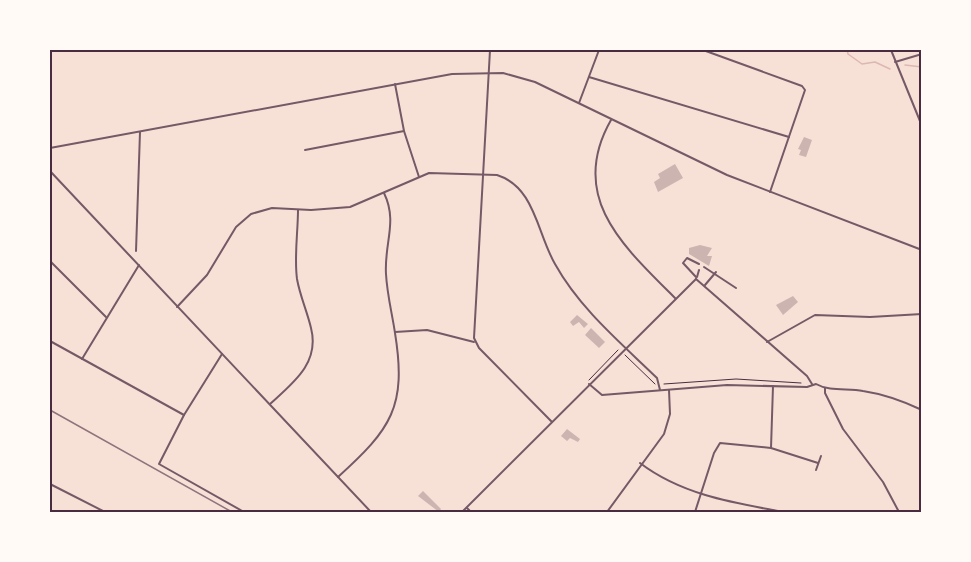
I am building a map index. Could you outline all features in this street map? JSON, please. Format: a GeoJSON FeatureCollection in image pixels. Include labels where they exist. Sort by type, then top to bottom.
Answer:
{"type":"FeatureCollection","features":[{"type":"Feature","properties":{"kind":"street"},"geometry":{"type":"LineString","coordinates":[[475,342],[490,50]]}},
{"type":"Feature","properties":{"kind":"street"},"geometry":{"type":"LineString","coordinates":[[579,104],[599,50]]}},
{"type":"Feature","properties":{"kind":"street"},"geometry":{"type":"LineString","coordinates":[[703,50],[802,86],[806,94],[770,192]]}},
{"type":"Feature","properties":{"kind":"street"},"geometry":{"type":"LineString","coordinates":[[891,50],[921,126]]}},
{"type":"Feature","properties":{"kind":"street"},"geometry":{"type":"LineString","coordinates":[[895,62],[921,54]]}},
{"type":"Feature","properties":{"kind":"street"},"geometry":{"type":"LineString","coordinates":[[50,148],[452,74],[488,73],[526,78],[688,158],[921,250]]}},
{"type":"Feature","properties":{"kind":"street"},"geometry":{"type":"LineString","coordinates":[[589,77],[789,137]]}},
{"type":"Feature","properties":{"kind":"street"},"geometry":{"type":"LineString","coordinates":[[394,84],[404,131],[418,177]]}},
{"type":"Feature","properties":{"kind":"street"},"geometry":{"type":"LineString","coordinates":[[611,120],[599,143],[596,162],[597,186],[603,212],[622,245],[675,298]]}},
{"type":"Feature","properties":{"kind":"street"},"geometry":{"type":"LineString","coordinates":[[306,150],[404,131]]}},
{"type":"Feature","properties":{"kind":"street"},"geometry":{"type":"LineString","coordinates":[[136,251],[140,132]]}},
{"type":"Feature","properties":{"kind":"street"},"geometry":{"type":"LineString","coordinates":[[50,171],[371,513]]}},
{"type":"Feature","properties":{"kind":"street"},"geometry":{"type":"LineString","coordinates":[[177,307],[207,275],[229,235],[243,220],[266,209],[350,207],[418,177],[436,172],[482,174],[507,178],[522,189],[548,250],[565,281],[626,348],[657,378],[660,390]]}},
{"type":"Feature","properties":{"kind":"street"},"geometry":{"type":"LineString","coordinates":[[338,477],[375,442],[388,423],[395,405],[400,374],[386,272],[392,214],[384,193]]}},
{"type":"Feature","properties":{"kind":"street"},"geometry":{"type":"LineString","coordinates":[[270,405],[304,370],[312,350],[311,327],[297,278],[298,210]]}},
{"type":"Feature","properties":{"kind":"street"},"geometry":{"type":"LineString","coordinates":[[699,264],[687,258],[682,263],[807,376],[812,384],[825,388],[865,391],[921,410]]}},
{"type":"Feature","properties":{"kind":"street"},"geometry":{"type":"LineString","coordinates":[[50,261],[106,318]]}},
{"type":"Feature","properties":{"kind":"street"},"geometry":{"type":"LineString","coordinates":[[82,359],[139,265]]}},
{"type":"Feature","properties":{"kind":"street"},"geometry":{"type":"LineString","coordinates":[[704,267],[716,272],[736,288]]}},
{"type":"Feature","properties":{"kind":"street"},"geometry":{"type":"LineString","coordinates":[[462,513],[588,383],[696,278],[699,270]]}},
{"type":"Feature","properties":{"kind":"street"},"geometry":{"type":"LineString","coordinates":[[705,285],[716,272]]}},
{"type":"Feature","properties":{"kind":"street"},"geometry":{"type":"LineString","coordinates":[[767,342],[815,315],[870,317],[921,314]]}},
{"type":"Feature","properties":{"kind":"street"},"geometry":{"type":"LineString","coordinates":[[395,332],[427,330],[475,342],[552,422]]}},
{"type":"Feature","properties":{"kind":"street"},"geometry":{"type":"LineString","coordinates":[[50,341],[184,415]]}},
{"type":"Feature","properties":{"kind":"street"},"geometry":{"type":"LineString","coordinates":[[222,354],[184,415],[159,464],[244,513]]}},
{"type":"Feature","properties":{"kind":"street"},"geometry":{"type":"LineString","coordinates":[[588,383],[602,395],[727,385],[807,387],[812,384]]}},
{"type":"Feature","properties":{"kind":"street"},"geometry":{"type":"LineString","coordinates":[[771,448],[773,386]]}},
{"type":"Feature","properties":{"kind":"street"},"geometry":{"type":"LineString","coordinates":[[825,388],[825,393],[843,429],[883,482],[899,513]]}},
{"type":"Feature","properties":{"kind":"street"},"geometry":{"type":"LineString","coordinates":[[607,513],[640,463],[661,439],[670,414],[669,390]]}},
{"type":"Feature","properties":{"kind":"street"},"geometry":{"type":"LineString","coordinates":[[695,513],[714,453],[720,443],[771,448],[818,463]]}},
{"type":"Feature","properties":{"kind":"street"},"geometry":{"type":"LineString","coordinates":[[816,470],[821,456]]}},
{"type":"Feature","properties":{"kind":"street"},"geometry":{"type":"LineString","coordinates":[[640,463],[670,482],[701,494],[784,513]]}},
{"type":"Feature","properties":{"kind":"street"},"geometry":{"type":"LineString","coordinates":[[50,484],[105,513]]}},
{"type":"Feature","properties":{"kind":"street"},"geometry":{"type":"LineString","coordinates":[[467,508],[471,513]]}},
{"type":"Feature","properties":{"kind":"path"},"geometry":{"type":"LineString","coordinates":[[588,383],[619,349]]}},
{"type":"Feature","properties":{"kind":"path"},"geometry":{"type":"LineString","coordinates":[[625,356],[653,383],[736,379],[805,383]]}},
{"type":"Feature","properties":{"kind":"building"},"geometry":{"type":"Polygon","coordinates":[[[804,137],[812,140],[806,157],[799,155],[801,150],[798,149],[804,137]]]}},
{"type":"Feature","properties":{"kind":"building"},"geometry":{"type":"Polygon","coordinates":[[[675,164],[683,178],[658,192],[654,182],[660,178],[658,174],[675,164]]]}},
{"type":"Feature","properties":{"kind":"building"},"geometry":{"type":"Polygon","coordinates":[[[700,245],[712,248],[707,256],[712,256],[709,266],[689,254],[689,248],[700,245]]]}},
{"type":"Feature","properties":{"kind":"building"},"geometry":{"type":"Polygon","coordinates":[[[793,296],[798,302],[783,315],[776,305],[793,296]]]}},
{"type":"Feature","properties":{"kind":"building"},"geometry":{"type":"Polygon","coordinates":[[[577,315],[588,324],[584,328],[579,322],[573,326],[570,322],[577,315]]]}},
{"type":"Feature","properties":{"kind":"building"},"geometry":{"type":"Polygon","coordinates":[[[591,328],[605,342],[599,348],[585,335],[591,328]]]}},
{"type":"Feature","properties":{"kind":"building"},"geometry":{"type":"Polygon","coordinates":[[[567,429],[580,439],[578,442],[570,438],[567,441],[561,436],[567,429]]]}},
{"type":"Feature","properties":{"kind":"building"},"geometry":{"type":"Polygon","coordinates":[[[423,491],[441,509],[439,512],[418,496],[423,491]]]}},
{"type":"Feature","properties":{"kind":"waterway"},"geometry":{"type":"LineString","coordinates":[[847,50],[848,54],[862,64],[875,62],[890,69]]}},
{"type":"Feature","properties":{"kind":"waterway"},"geometry":{"type":"LineString","coordinates":[[905,65],[922,67]]}},
{"type":"Feature","properties":{"kind":"railway"},"geometry":{"type":"LineString","coordinates":[[50,410],[232,512]]}}]}
